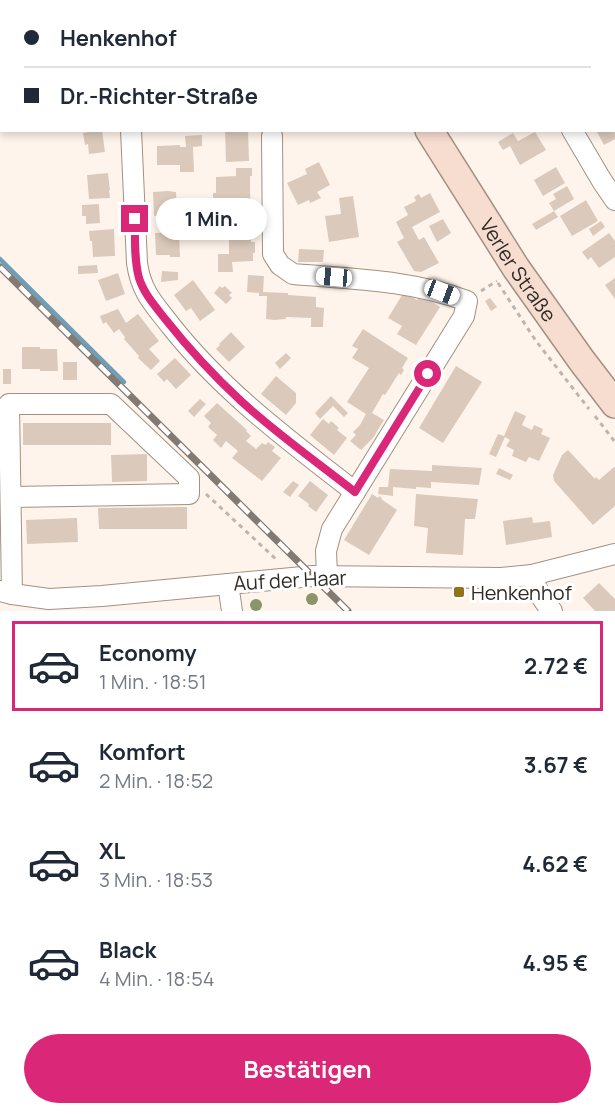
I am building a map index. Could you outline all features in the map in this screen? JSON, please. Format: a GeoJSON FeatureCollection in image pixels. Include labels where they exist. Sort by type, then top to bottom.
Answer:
{"type":"FeatureCollection","features":[{"type":"Feature","properties":{"kind":"main road","name":"Verler Straße"},"geometry":{"type":"LineString","coordinates":[[430,132],[516,268],[615,404]]}},
{"type":"Feature","properties":{"kind":"street"},"geometry":{"type":"LineString","coordinates":[[130,132],[137,263],[139,279],[147,295],[202,362],[241,401],[355,492]]}},
{"type":"Feature","properties":{"kind":"street"},"geometry":{"type":"LineString","coordinates":[[573,132],[615,200]]}},
{"type":"Feature","properties":{"kind":"street"},"geometry":{"type":"LineString","coordinates":[[272,136],[273,254],[280,265],[292,274],[397,283],[442,292],[467,301],[464,316],[332,529],[326,551],[327,576]]}},
{"type":"Feature","properties":{"kind":"street"},"geometry":{"type":"LineString","coordinates":[[6,593],[10,497],[9,405],[111,404],[189,478],[189,494],[10,497]]}},
{"type":"Feature","properties":{"kind":"street","name":"Auf der Haar"},"geometry":{"type":"LineString","coordinates":[[579,562],[615,545]]}},
{"type":"Feature","properties":{"kind":"street","name":"Auf der Haar"},"geometry":{"type":"LineString","coordinates":[[6,593],[49,599],[327,576],[501,578],[532,575],[615,554]]}},
{"type":"Feature","properties":{"kind":"street"},"geometry":{"type":"LineString","coordinates":[[532,575],[543,601],[552,611]]}},
{"type":"Feature","properties":{"kind":"street"},"geometry":{"type":"LineString","coordinates":[[228,584],[232,611]]}},
{"type":"Feature","properties":{"kind":"path"},"geometry":{"type":"LineString","coordinates":[[497,281],[536,340],[615,442]]}},
{"type":"Feature","properties":{"kind":"path"},"geometry":{"type":"LineString","coordinates":[[189,478],[278,560],[278,565]]}},
{"type":"Feature","properties":{"kind":"building"},"geometry":{"type":"Polygon","coordinates":[[[102,132],[105,152],[89,154],[83,133],[102,132]]]}},
{"type":"Feature","properties":{"kind":"building"},"geometry":{"type":"Polygon","coordinates":[[[225,132],[248,132],[249,161],[226,162],[225,132]]]}},
{"type":"Feature","properties":{"kind":"building"},"geometry":{"type":"Polygon","coordinates":[[[535,132],[546,150],[520,165],[510,146],[503,150],[498,142],[513,133],[518,141],[535,132]]]}},
{"type":"Feature","properties":{"kind":"building"},"geometry":{"type":"Polygon","coordinates":[[[597,132],[615,132],[615,139],[604,145],[597,132]]]}},
{"type":"Feature","properties":{"kind":"building"},"geometry":{"type":"Polygon","coordinates":[[[202,135],[202,146],[193,147],[194,172],[180,172],[180,165],[157,165],[157,146],[186,147],[185,136],[202,135]]]}},
{"type":"Feature","properties":{"kind":"building"},"geometry":{"type":"Polygon","coordinates":[[[319,162],[330,185],[317,192],[321,198],[298,205],[287,183],[307,174],[305,169],[319,162]]]}},
{"type":"Feature","properties":{"kind":"building"},"geometry":{"type":"Polygon","coordinates":[[[556,167],[565,183],[543,196],[534,180],[556,167]]]}},
{"type":"Feature","properties":{"kind":"building"},"geometry":{"type":"Polygon","coordinates":[[[236,168],[252,168],[250,192],[253,216],[237,216],[237,208],[213,208],[216,177],[236,176],[236,168]]]}},
{"type":"Feature","properties":{"kind":"building"},"geometry":{"type":"Polygon","coordinates":[[[108,173],[110,198],[89,199],[87,175],[108,173]]]}},
{"type":"Feature","properties":{"kind":"building"},"geometry":{"type":"Polygon","coordinates":[[[567,186],[574,199],[554,211],[549,203],[556,199],[553,194],[567,186]]]}},
{"type":"Feature","properties":{"kind":"building"},"geometry":{"type":"Polygon","coordinates":[[[153,192],[176,192],[177,212],[165,212],[165,215],[154,216],[153,192]]]}},
{"type":"Feature","properties":{"kind":"building"},"geometry":{"type":"Polygon","coordinates":[[[430,193],[440,212],[412,227],[419,240],[424,237],[439,263],[421,272],[414,271],[397,242],[404,238],[396,222],[408,215],[404,207],[416,201],[414,197],[419,194],[421,198],[430,193]]]}},
{"type":"Feature","properties":{"kind":"building"},"geometry":{"type":"Polygon","coordinates":[[[353,196],[359,237],[329,242],[325,216],[341,214],[339,198],[353,196]]]}},
{"type":"Feature","properties":{"kind":"building"},"geometry":{"type":"Polygon","coordinates":[[[586,200],[598,221],[572,236],[560,216],[586,200]]]}},
{"type":"Feature","properties":{"kind":"building"},"geometry":{"type":"Polygon","coordinates":[[[99,204],[100,223],[86,224],[86,216],[82,216],[82,205],[99,204]]]}},
{"type":"Feature","properties":{"kind":"building"},"geometry":{"type":"Polygon","coordinates":[[[554,211],[558,217],[536,230],[532,224],[554,211]]]}},
{"type":"Feature","properties":{"kind":"building"},"geometry":{"type":"Polygon","coordinates":[[[443,219],[451,233],[437,242],[429,226],[443,219]]]}},
{"type":"Feature","properties":{"kind":"building"},"geometry":{"type":"Polygon","coordinates":[[[601,221],[605,227],[593,236],[589,229],[601,221]]]}},
{"type":"Feature","properties":{"kind":"building"},"geometry":{"type":"Polygon","coordinates":[[[205,225],[205,233],[186,233],[186,226],[205,225]]]}},
{"type":"Feature","properties":{"kind":"building"},"geometry":{"type":"Polygon","coordinates":[[[114,229],[115,256],[93,257],[89,231],[114,229]]]}},
{"type":"Feature","properties":{"kind":"building"},"geometry":{"type":"Polygon","coordinates":[[[155,233],[179,233],[180,257],[156,255],[155,233]]]}},
{"type":"Feature","properties":{"kind":"building"},"geometry":{"type":"Polygon","coordinates":[[[609,233],[615,241],[615,257],[599,268],[591,257],[588,260],[582,252],[609,233]]]}},
{"type":"Feature","properties":{"kind":"building"},"geometry":{"type":"Polygon","coordinates":[[[229,235],[251,235],[251,242],[255,242],[253,261],[232,262],[233,272],[218,272],[218,254],[229,254],[229,235]]]}},
{"type":"Feature","properties":{"kind":"building"},"geometry":{"type":"Polygon","coordinates":[[[299,249],[324,250],[323,262],[298,262],[299,249]]]}},
{"type":"Feature","properties":{"kind":"building"},"geometry":{"type":"Polygon","coordinates":[[[97,265],[98,273],[78,274],[78,266],[97,265]]]}},
{"type":"Feature","properties":{"kind":"building"},"geometry":{"type":"Polygon","coordinates":[[[162,271],[178,272],[178,280],[161,282],[162,271]]]}},
{"type":"Feature","properties":{"kind":"building"},"geometry":{"type":"Polygon","coordinates":[[[118,273],[125,294],[106,301],[98,280],[118,273]]]}},
{"type":"Feature","properties":{"kind":"building"},"geometry":{"type":"Polygon","coordinates":[[[248,275],[264,276],[263,292],[316,297],[316,307],[324,308],[323,327],[311,327],[311,318],[266,319],[267,296],[247,292],[248,275]]]}},
{"type":"Feature","properties":{"kind":"building"},"geometry":{"type":"Polygon","coordinates":[[[615,278],[615,299],[605,285],[615,278]]]}},
{"type":"Feature","properties":{"kind":"building"},"geometry":{"type":"Polygon","coordinates":[[[193,280],[215,310],[200,321],[191,308],[186,311],[174,295],[193,280]]]}},
{"type":"Feature","properties":{"kind":"building"},"geometry":{"type":"Polygon","coordinates":[[[220,286],[222,288],[225,286],[232,293],[229,295],[232,298],[226,304],[214,293],[220,286]]]}},
{"type":"Feature","properties":{"kind":"building"},"geometry":{"type":"Polygon","coordinates":[[[404,292],[417,300],[421,295],[440,307],[416,345],[397,334],[402,326],[388,318],[404,292]]]}},
{"type":"Feature","properties":{"kind":"building"},"geometry":{"type":"Polygon","coordinates":[[[490,298],[497,307],[491,311],[485,301],[490,298]]]}},
{"type":"Feature","properties":{"kind":"building"},"geometry":{"type":"Polygon","coordinates":[[[118,309],[126,323],[138,314],[159,341],[149,349],[160,361],[151,370],[138,358],[139,356],[124,339],[119,329],[114,333],[106,322],[103,324],[100,316],[118,309]]]}},
{"type":"Feature","properties":{"kind":"building"},"geometry":{"type":"Polygon","coordinates":[[[363,329],[408,358],[401,375],[399,373],[372,413],[384,420],[373,438],[361,450],[350,441],[356,435],[353,432],[366,414],[347,402],[369,368],[352,358],[358,349],[352,346],[363,329]]]}},
{"type":"Feature","properties":{"kind":"building"},"geometry":{"type":"Polygon","coordinates":[[[231,332],[245,347],[229,362],[216,349],[231,332]]]}},
{"type":"Feature","properties":{"kind":"building"},"geometry":{"type":"Polygon","coordinates":[[[22,347],[57,349],[58,371],[22,369],[22,347]]]}},
{"type":"Feature","properties":{"kind":"building"},"geometry":{"type":"Polygon","coordinates":[[[286,353],[291,358],[280,369],[275,363],[286,353]]]}},
{"type":"Feature","properties":{"kind":"building"},"geometry":{"type":"Polygon","coordinates":[[[175,358],[191,375],[176,389],[167,379],[164,382],[157,374],[175,358]]]}},
{"type":"Feature","properties":{"kind":"building"},"geometry":{"type":"Polygon","coordinates":[[[63,362],[77,362],[77,380],[63,380],[63,362]]]}},
{"type":"Feature","properties":{"kind":"building"},"geometry":{"type":"Polygon","coordinates":[[[456,366],[482,382],[443,443],[419,428],[456,366]]]}},
{"type":"Feature","properties":{"kind":"building"},"geometry":{"type":"Polygon","coordinates":[[[3,369],[11,369],[11,384],[3,384],[3,369]]]}},
{"type":"Feature","properties":{"kind":"building"},"geometry":{"type":"Polygon","coordinates":[[[276,376],[296,393],[296,403],[286,415],[261,394],[276,376]]]}},
{"type":"Feature","properties":{"kind":"building"},"geometry":{"type":"Polygon","coordinates":[[[331,396],[348,413],[344,417],[333,406],[320,419],[315,413],[331,396]]]}},
{"type":"Feature","properties":{"kind":"building"},"geometry":{"type":"Polygon","coordinates":[[[200,399],[206,404],[194,417],[188,411],[200,399]]]}},
{"type":"Feature","properties":{"kind":"building"},"geometry":{"type":"Polygon","coordinates":[[[217,403],[247,430],[251,436],[246,441],[256,449],[262,443],[266,445],[268,442],[275,447],[272,451],[281,458],[262,481],[232,458],[238,451],[226,441],[221,448],[213,440],[217,435],[208,427],[211,423],[204,416],[217,403]]]}},
{"type":"Feature","properties":{"kind":"building"},"geometry":{"type":"Polygon","coordinates":[[[515,411],[526,416],[522,425],[532,430],[534,425],[543,429],[541,434],[550,438],[539,461],[529,457],[526,462],[512,456],[514,450],[506,446],[510,440],[505,437],[496,457],[489,454],[498,434],[504,436],[515,411]]]}},
{"type":"Feature","properties":{"kind":"building"},"geometry":{"type":"Polygon","coordinates":[[[323,419],[329,424],[331,421],[347,438],[334,455],[310,435],[323,419]]]}},
{"type":"Feature","properties":{"kind":"building"},"geometry":{"type":"Polygon","coordinates":[[[23,423],[111,423],[111,445],[23,445],[23,423]]]}},
{"type":"Feature","properties":{"kind":"building"},"geometry":{"type":"Polygon","coordinates":[[[568,450],[595,479],[596,477],[599,480],[615,468],[615,506],[593,525],[554,481],[553,475],[562,455],[568,450]]]}},
{"type":"Feature","properties":{"kind":"building"},"geometry":{"type":"Polygon","coordinates":[[[147,454],[147,481],[112,482],[111,455],[147,454]]]}},
{"type":"Feature","properties":{"kind":"building"},"geometry":{"type":"Polygon","coordinates":[[[432,465],[482,468],[479,485],[431,482],[431,488],[393,487],[393,496],[378,494],[379,487],[388,487],[390,469],[432,471],[432,465]]]}},
{"type":"Feature","properties":{"kind":"building"},"geometry":{"type":"Polygon","coordinates":[[[499,468],[513,475],[510,480],[496,474],[499,468]]]}},
{"type":"Feature","properties":{"kind":"building"},"geometry":{"type":"Polygon","coordinates":[[[293,481],[299,485],[290,497],[283,492],[293,481]]]}},
{"type":"Feature","properties":{"kind":"building"},"geometry":{"type":"Polygon","coordinates":[[[310,481],[328,495],[316,512],[298,496],[310,481]]]}},
{"type":"Feature","properties":{"kind":"building"},"geometry":{"type":"Polygon","coordinates":[[[372,494],[378,498],[379,496],[397,510],[369,555],[344,540],[372,494]]]}},
{"type":"Feature","properties":{"kind":"building"},"geometry":{"type":"Polygon","coordinates":[[[416,494],[478,499],[475,519],[465,519],[463,555],[426,553],[428,528],[414,526],[416,494]]]}},
{"type":"Feature","properties":{"kind":"building"},"geometry":{"type":"Polygon","coordinates":[[[187,507],[187,529],[99,529],[98,508],[187,507]]]}},
{"type":"Feature","properties":{"kind":"building"},"geometry":{"type":"Polygon","coordinates":[[[532,517],[533,523],[550,521],[552,537],[506,545],[503,521],[532,517]]]}},
{"type":"Feature","properties":{"kind":"building"},"geometry":{"type":"Polygon","coordinates":[[[77,518],[78,542],[27,544],[26,520],[77,518]]]}},
{"type":"Feature","properties":{"kind":"building"},"geometry":{"type":"Polygon","coordinates":[[[599,583],[615,599],[615,611],[595,611],[583,598],[599,583]]]}},
{"type":"Feature","properties":{"kind":"waterway"},"geometry":{"type":"LineString","coordinates":[[0,259],[124,382]]}},
{"type":"Feature","properties":{"kind":"railway"},"geometry":{"type":"LineString","coordinates":[[0,267],[348,611]]}},
{"type":"Feature","properties":{"kind":"place","name":"Henkenhof"},"geometry":{"type":"Point","coordinates":[459,592]}},
{"type":"Feature","properties":{"kind":"route"},"geometry":{"type":"LineString","coordinates":[[135,219],[139,279],[147,295],[176,332],[241,401],[355,492],[428,374]]}}]}
